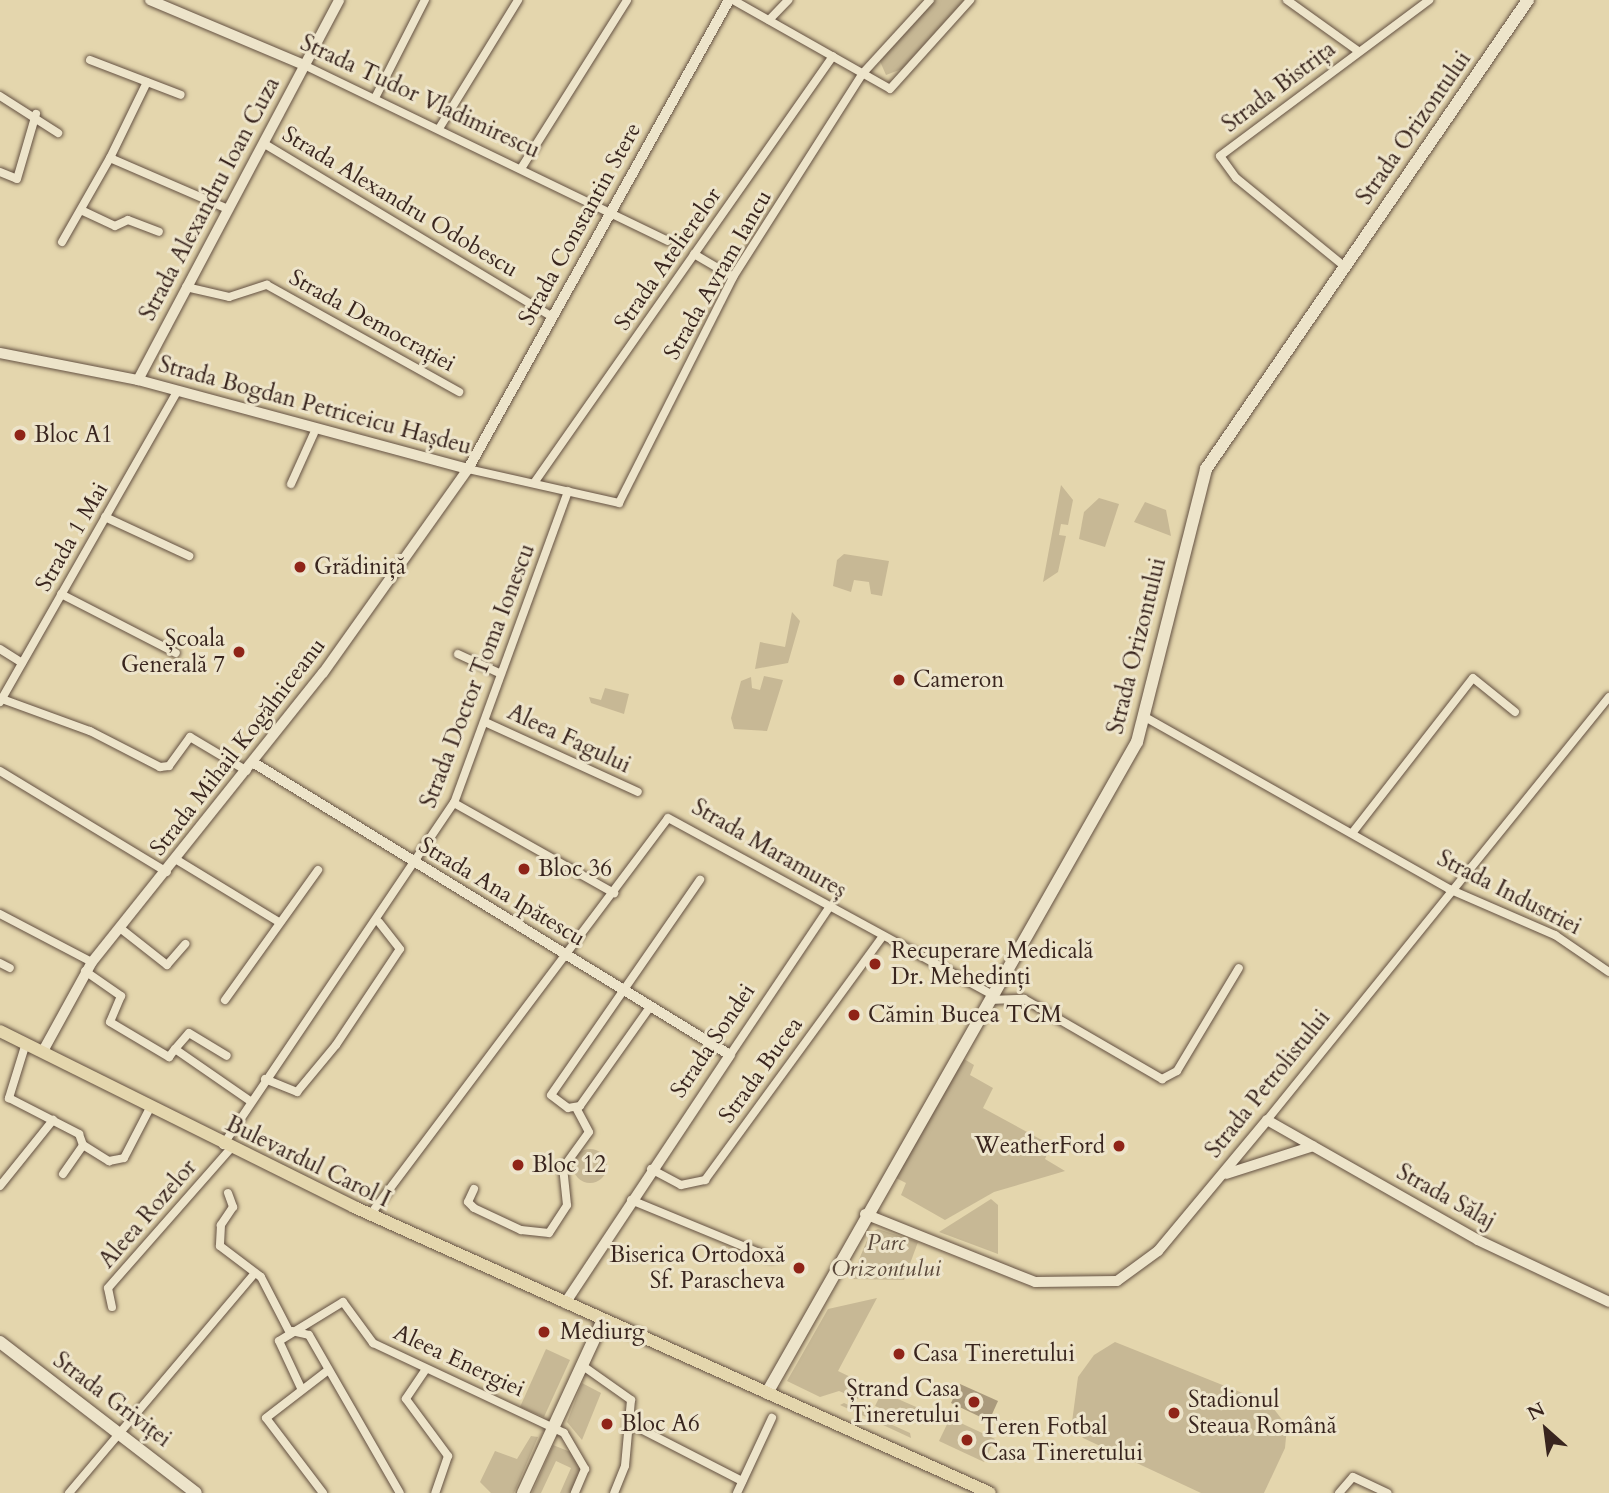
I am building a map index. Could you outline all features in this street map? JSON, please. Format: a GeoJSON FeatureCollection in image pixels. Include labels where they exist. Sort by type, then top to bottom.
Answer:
{"type":"FeatureCollection","features":[{"type":"Feature","properties":{"kind":"main road","name":"Strada Orizontului"},"geometry":{"type":"LineString","coordinates":[[767,1393],[865,1214],[1129,759],[1145,717],[1201,479],[1528,0]]}},
{"type":"Feature","properties":{"kind":"main road","name":"Bulevardul Carol I"},"geometry":{"type":"LineString","coordinates":[[0,1031],[151,1106],[226,1147],[370,1215],[767,1393],[964,1488],[990,1493]]}},
{"type":"Feature","properties":{"kind":"main road"},"geometry":{"type":"LineString","coordinates":[[523,1493],[604,1320]]}},
{"type":"Feature","properties":{"kind":"main road","name":"Strada Griviței"},"geometry":{"type":"LineString","coordinates":[[0,1342],[118,1429],[196,1493]]}},
{"type":"Feature","properties":{"kind":"street","name":"Strada Tudor Vladimirescu"},"geometry":{"type":"LineString","coordinates":[[150,0],[376,96],[668,241]]}},
{"type":"Feature","properties":{"kind":"street","name":"Strada Alexandru Ioan Cuza"},"geometry":{"type":"LineString","coordinates":[[138,380],[339,0]]}},
{"type":"Feature","properties":{"kind":"street"},"geometry":{"type":"LineString","coordinates":[[376,96],[425,0]]}},
{"type":"Feature","properties":{"kind":"street"},"geometry":{"type":"LineString","coordinates":[[440,127],[518,0]]}},
{"type":"Feature","properties":{"kind":"street"},"geometry":{"type":"LineString","coordinates":[[523,167],[627,0]]}},
{"type":"Feature","properties":{"kind":"street"},"geometry":{"type":"LineString","coordinates":[[731,0],[890,89],[970,0]]}},
{"type":"Feature","properties":{"kind":"street","name":"Strada Constantin Stere"},"geometry":{"type":"LineString","coordinates":[[468,469],[610,210],[731,0]]}},
{"type":"Feature","properties":{"kind":"street"},"geometry":{"type":"LineString","coordinates":[[769,20],[788,0]]}},
{"type":"Feature","properties":{"kind":"street","name":"Strada Avram Iancu"},"geometry":{"type":"LineString","coordinates":[[619,503],[733,277],[863,73],[930,0]]}},
{"type":"Feature","properties":{"kind":"street"},"geometry":{"type":"LineString","coordinates":[[1287,0],[1358,51]]}},
{"type":"Feature","properties":{"kind":"street","name":"Strada Bistrița"},"geometry":{"type":"LineString","coordinates":[[1344,266],[1225,167],[1225,151],[1429,0]]}},
{"type":"Feature","properties":{"kind":"street","name":"Strada Atelierelor"},"geometry":{"type":"LineString","coordinates":[[534,483],[833,56]]}},
{"type":"Feature","properties":{"kind":"street"},"geometry":{"type":"LineString","coordinates":[[90,60],[181,95]]}},
{"type":"Feature","properties":{"kind":"street"},"geometry":{"type":"LineString","coordinates":[[62,242],[83,211],[147,82]]}},
{"type":"Feature","properties":{"kind":"street"},"geometry":{"type":"LineString","coordinates":[[0,96],[36,114],[58,133]]}},
{"type":"Feature","properties":{"kind":"street"},"geometry":{"type":"LineString","coordinates":[[0,172],[17,179],[36,114]]}},
{"type":"Feature","properties":{"kind":"street","name":"Strada Alexandru Odobescu"},"geometry":{"type":"LineString","coordinates":[[263,142],[553,317]]}},
{"type":"Feature","properties":{"kind":"street"},"geometry":{"type":"LineString","coordinates":[[110,158],[228,209]]}},
{"type":"Feature","properties":{"kind":"street"},"geometry":{"type":"LineString","coordinates":[[83,211],[116,226],[128,220],[159,232]]}},
{"type":"Feature","properties":{"kind":"street"},"geometry":{"type":"LineString","coordinates":[[694,254],[733,277]]}},
{"type":"Feature","properties":{"kind":"street","name":"Strada Democrației"},"geometry":{"type":"LineString","coordinates":[[186,288],[229,297],[267,285],[459,392]]}},
{"type":"Feature","properties":{"kind":"street","name":"Strada Bogdan Petriceicu Hașdeu"},"geometry":{"type":"LineString","coordinates":[[0,353],[138,380],[314,433],[619,503]]}},
{"type":"Feature","properties":{"kind":"street","name":"Strada 1 Mai"},"geometry":{"type":"LineString","coordinates":[[1,701],[177,392]]}},
{"type":"Feature","properties":{"kind":"street"},"geometry":{"type":"LineString","coordinates":[[291,484],[314,433]]}},
{"type":"Feature","properties":{"kind":"street","name":"Strada Mihail Kogălniceanu"},"geometry":{"type":"LineString","coordinates":[[43,1051],[88,966],[167,873],[251,767],[468,469]]}},
{"type":"Feature","properties":{"kind":"street","name":"Strada Doctor Toma Ionescu"},"geometry":{"type":"LineString","coordinates":[[226,1147],[250,1101],[418,866],[454,803],[568,491]]}},
{"type":"Feature","properties":{"kind":"street"},"geometry":{"type":"LineString","coordinates":[[105,517],[189,556]]}},
{"type":"Feature","properties":{"kind":"street"},"geometry":{"type":"LineString","coordinates":[[61,594],[176,653]]}},
{"type":"Feature","properties":{"kind":"street"},"geometry":{"type":"LineString","coordinates":[[0,649],[22,663]]}},
{"type":"Feature","properties":{"kind":"street"},"geometry":{"type":"LineString","coordinates":[[458,654],[501,674]]}},
{"type":"Feature","properties":{"kind":"street"},"geometry":{"type":"LineString","coordinates":[[1353,832],[1473,678],[1515,712]]}},
{"type":"Feature","properties":{"kind":"street","name":"Strada Petrolistului"},"geometry":{"type":"LineString","coordinates":[[865,1214],[1021,1278],[1086,1285],[1117,1280],[1143,1267],[1267,1120],[1449,889],[1609,697]]}},
{"type":"Feature","properties":{"kind":"street"},"geometry":{"type":"LineString","coordinates":[[1,701],[90,731],[160,767],[169,766],[190,737],[251,767]]}},
{"type":"Feature","properties":{"kind":"street","name":"Strada Industriei"},"geometry":{"type":"LineString","coordinates":[[1145,717],[1353,832],[1449,889],[1555,935],[1609,972]]}},
{"type":"Feature","properties":{"kind":"street","name":"Aleea Fagului"},"geometry":{"type":"LineString","coordinates":[[485,722],[638,792]]}},
{"type":"Feature","properties":{"kind":"street","name":"Strada Ana Ipătescu"},"geometry":{"type":"LineString","coordinates":[[251,767],[730,1055]]}},
{"type":"Feature","properties":{"kind":"street"},"geometry":{"type":"LineString","coordinates":[[0,771],[167,873]]}},
{"type":"Feature","properties":{"kind":"street"},"geometry":{"type":"LineString","coordinates":[[454,803],[614,893]]}},
{"type":"Feature","properties":{"kind":"street","name":"Strada Maramureș"},"geometry":{"type":"LineString","coordinates":[[370,1215],[614,893],[665,820],[675,817],[989,997]]}},
{"type":"Feature","properties":{"kind":"street"},"geometry":{"type":"LineString","coordinates":[[177,860],[279,922]]}},
{"type":"Feature","properties":{"kind":"street"},"geometry":{"type":"LineString","coordinates":[[225,1000],[318,870]]}},
{"type":"Feature","properties":{"kind":"street"},"geometry":{"type":"LineString","coordinates":[[577,1109],[568,1108],[551,1090],[627,992],[700,880]]}},
{"type":"Feature","properties":{"kind":"street","name":"Strada Sondei"},"geometry":{"type":"LineString","coordinates":[[565,1303],[651,1169],[830,906]]}},
{"type":"Feature","properties":{"kind":"street"},"geometry":{"type":"LineString","coordinates":[[0,914],[88,966],[121,996],[110,1022],[169,1057],[189,1032],[226,1056]]}},
{"type":"Feature","properties":{"kind":"street"},"geometry":{"type":"LineString","coordinates":[[265,1079],[297,1092],[336,1045],[400,949],[379,922]]}},
{"type":"Feature","properties":{"kind":"street"},"geometry":{"type":"LineString","coordinates":[[120,928],[167,965],[185,944]]}},
{"type":"Feature","properties":{"kind":"street","name":"Strada Bucea"},"geometry":{"type":"LineString","coordinates":[[651,1169],[681,1185],[705,1180],[883,936]]}},
{"type":"Feature","properties":{"kind":"street"},"geometry":{"type":"LineString","coordinates":[[0,963],[10,968]]}},
{"type":"Feature","properties":{"kind":"street"},"geometry":{"type":"LineString","coordinates":[[989,997],[1024,999],[1162,1079],[1177,1071],[1239,968]]}},
{"type":"Feature","properties":{"kind":"street"},"geometry":{"type":"LineString","coordinates":[[577,1109],[650,1007]]}},
{"type":"Feature","properties":{"kind":"street"},"geometry":{"type":"LineString","coordinates":[[26,1042],[8,1095],[79,1134],[83,1145],[121,1161],[151,1106]]}},
{"type":"Feature","properties":{"kind":"street"},"geometry":{"type":"LineString","coordinates":[[175,1049],[250,1101]]}},
{"type":"Feature","properties":{"kind":"street"},"geometry":{"type":"LineString","coordinates":[[474,1189],[468,1202],[474,1208],[521,1230],[549,1234],[567,1205],[563,1168],[589,1132],[577,1109]]}},
{"type":"Feature","properties":{"kind":"street"},"geometry":{"type":"LineString","coordinates":[[0,1186],[53,1120]]}},
{"type":"Feature","properties":{"kind":"street","name":"Strada Sălaj"},"geometry":{"type":"LineString","coordinates":[[1267,1120],[1478,1240],[1609,1302]]}},
{"type":"Feature","properties":{"kind":"street"},"geometry":{"type":"LineString","coordinates":[[63,1174],[83,1145]]}},
{"type":"Feature","properties":{"kind":"street"},"geometry":{"type":"LineString","coordinates":[[1220,1177],[1313,1146]]}},
{"type":"Feature","properties":{"kind":"street","name":"Aleea Rozelor"},"geometry":{"type":"LineString","coordinates":[[112,1307],[108,1289],[226,1147]]}},
{"type":"Feature","properties":{"kind":"street"},"geometry":{"type":"LineString","coordinates":[[228,1193],[233,1207],[219,1242],[255,1273],[289,1331]]}},
{"type":"Feature","properties":{"kind":"street"},"geometry":{"type":"LineString","coordinates":[[631,1200],[772,1258]]}},
{"type":"Feature","properties":{"kind":"street"},"geometry":{"type":"LineString","coordinates":[[69,1493],[118,1429],[255,1273]]}},
{"type":"Feature","properties":{"kind":"street","name":"Aleea Energiei"},"geometry":{"type":"LineString","coordinates":[[289,1331],[343,1302],[365,1333],[426,1369],[555,1427]]}},
{"type":"Feature","properties":{"kind":"street"},"geometry":{"type":"LineString","coordinates":[[289,1331],[306,1332],[400,1493]]}},
{"type":"Feature","properties":{"kind":"street"},"geometry":{"type":"LineString","coordinates":[[289,1331],[278,1344],[300,1388]]}},
{"type":"Feature","properties":{"kind":"street"},"geometry":{"type":"LineString","coordinates":[[583,1366],[626,1394],[631,1424],[614,1493]]}},
{"type":"Feature","properties":{"kind":"street"},"geometry":{"type":"LineString","coordinates":[[426,1369],[406,1399],[448,1456],[435,1493]]}},
{"type":"Feature","properties":{"kind":"street"},"geometry":{"type":"LineString","coordinates":[[323,1493],[266,1419],[300,1388],[327,1371]]}},
{"type":"Feature","properties":{"kind":"street"},"geometry":{"type":"LineString","coordinates":[[737,1493],[772,1418]]}},
{"type":"Feature","properties":{"kind":"street"},"geometry":{"type":"LineString","coordinates":[[631,1424],[742,1481]]}},
{"type":"Feature","properties":{"kind":"street"},"geometry":{"type":"LineString","coordinates":[[555,1427],[582,1455],[585,1469],[575,1493]]}},
{"type":"Feature","properties":{"kind":"street"},"geometry":{"type":"LineString","coordinates":[[1339,1493],[1353,1477],[1388,1493]]}},
{"type":"Feature","properties":{"kind":"green space"},"geometry":{"type":"Polygon","coordinates":[[[934,0],[964,0],[902,69],[886,75],[879,59],[934,0]]]}},
{"type":"Feature","properties":{"kind":"green space"},"geometry":{"type":"Polygon","coordinates":[[[1061,485],[1073,500],[1068,525],[1061,524],[1059,535],[1066,536],[1058,572],[1043,582],[1061,485]]]}},
{"type":"Feature","properties":{"kind":"green space"},"geometry":{"type":"Polygon","coordinates":[[[1099,498],[1119,504],[1105,547],[1079,539],[1084,512],[1099,498]]]}},
{"type":"Feature","properties":{"kind":"green space"},"geometry":{"type":"Polygon","coordinates":[[[1145,502],[1166,510],[1171,536],[1134,522],[1145,502]]]}},
{"type":"Feature","properties":{"kind":"green space"},"geometry":{"type":"Polygon","coordinates":[[[844,554],[889,561],[882,596],[871,594],[869,582],[854,580],[851,592],[833,586],[837,560],[844,554]]]}},
{"type":"Feature","properties":{"kind":"green space"},"geometry":{"type":"Polygon","coordinates":[[[792,612],[800,621],[788,663],[755,669],[760,642],[785,647],[792,612]]]}},
{"type":"Feature","properties":{"kind":"green space"},"geometry":{"type":"Polygon","coordinates":[[[764,676],[783,680],[767,731],[734,729],[731,718],[741,681],[751,677],[752,688],[760,690],[764,676]]]}},
{"type":"Feature","properties":{"kind":"green space"},"geometry":{"type":"Polygon","coordinates":[[[605,688],[629,694],[624,714],[591,703],[589,697],[601,700],[605,688]]]}},
{"type":"Feature","properties":{"kind":"green space"},"geometry":{"type":"Polygon","coordinates":[[[964,1059],[974,1065],[970,1075],[993,1088],[983,1108],[1051,1145],[1045,1159],[1065,1171],[994,1192],[945,1220],[901,1195],[906,1183],[896,1178],[964,1059]]]}},
{"type":"Feature","properties":{"kind":"green space"},"geometry":{"type":"Polygon","coordinates":[[[590,1149],[602,1154],[607,1166],[602,1178],[590,1183],[578,1178],[573,1166],[578,1154],[590,1149]]]}},
{"type":"Feature","properties":{"kind":"green space"},"geometry":{"type":"Polygon","coordinates":[[[991,1199],[998,1205],[998,1254],[939,1232],[991,1199]]]}},
{"type":"Feature","properties":{"kind":"green space","name":"Parc Orizontului"},"geometry":{"type":"Polygon","coordinates":[[[878,1229],[918,1242],[904,1280],[851,1279],[870,1233],[878,1229]]]}},
{"type":"Feature","properties":{"kind":"green space"},"geometry":{"type":"Polygon","coordinates":[[[877,1298],[838,1371],[865,1384],[858,1399],[839,1391],[820,1397],[787,1381],[828,1309],[877,1298]]]}},
{"type":"Feature","properties":{"kind":"green space","name":"Stadionul Steaua Română"},"geometry":{"type":"Polygon","coordinates":[[[1115,1342],[1270,1404],[1287,1426],[1285,1448],[1264,1493],[1201,1493],[1083,1438],[1072,1422],[1078,1377],[1094,1355],[1115,1342]]]}},
{"type":"Feature","properties":{"kind":"green space"},"geometry":{"type":"Polygon","coordinates":[[[546,1349],[570,1360],[544,1417],[520,1407],[546,1349]]]}},
{"type":"Feature","properties":{"kind":"green space"},"geometry":{"type":"Polygon","coordinates":[[[582,1383],[601,1393],[582,1440],[567,1422],[582,1383]]]}},
{"type":"Feature","properties":{"kind":"green space"},"geometry":{"type":"Polygon","coordinates":[[[882,1392],[923,1410],[917,1424],[875,1406],[882,1392]]]}},
{"type":"Feature","properties":{"kind":"green space"},"geometry":{"type":"Polygon","coordinates":[[[844,1403],[910,1433],[911,1438],[840,1405],[844,1403]]]}},
{"type":"Feature","properties":{"kind":"green space","name":"Teren Fotbal Casa Tineretului"},"geometry":{"type":"Polygon","coordinates":[[[950,1418],[995,1439],[984,1462],[939,1441],[950,1418]]]}},
{"type":"Feature","properties":{"kind":"green space"},"geometry":{"type":"Polygon","coordinates":[[[531,1436],[538,1437],[514,1493],[491,1493],[480,1482],[495,1451],[517,1459],[531,1436]]]}},
{"type":"Feature","properties":{"kind":"green space"},"geometry":{"type":"Polygon","coordinates":[[[553,1445],[578,1455],[583,1465],[571,1493],[560,1493],[571,1468],[556,1461],[541,1493],[532,1493],[553,1445]]]}},
{"type":"Feature","properties":{"kind":"shaded area","name":"Ștrand Casa Tineretului"},"geometry":{"type":"Polygon","coordinates":[[[960,1384],[998,1401],[989,1421],[951,1403],[960,1384]]]}},
{"type":"Feature","properties":{"kind":"place","name":"Bloc A1"},"geometry":{"type":"Point","coordinates":[20,435]}},
{"type":"Feature","properties":{"kind":"place","name":"Grădiniță"},"geometry":{"type":"Point","coordinates":[300,567]}},
{"type":"Feature","properties":{"kind":"place","name":"Școala Generală 7"},"geometry":{"type":"Point","coordinates":[239,652]}},
{"type":"Feature","properties":{"kind":"place","name":"Cameron"},"geometry":{"type":"Point","coordinates":[899,680]}},
{"type":"Feature","properties":{"kind":"place","name":"Bloc 36"},"geometry":{"type":"Point","coordinates":[524,869]}},
{"type":"Feature","properties":{"kind":"place","name":"Recuperare Medicală Dr. Mehedinți"},"geometry":{"type":"Point","coordinates":[875,964]}},
{"type":"Feature","properties":{"kind":"place","name":"Cămin Bucea TCM"},"geometry":{"type":"Point","coordinates":[854,1015]}},
{"type":"Feature","properties":{"kind":"place","name":"WeatherFord"},"geometry":{"type":"Point","coordinates":[1119,1146]}},
{"type":"Feature","properties":{"kind":"place","name":"Bloc 12"},"geometry":{"type":"Point","coordinates":[518,1165]}},
{"type":"Feature","properties":{"kind":"place","name":"Biserica Ortodoxă Sf. Parascheva"},"geometry":{"type":"Point","coordinates":[799,1268]}},
{"type":"Feature","properties":{"kind":"place","name":"Mediurg"},"geometry":{"type":"Point","coordinates":[544,1332]}},
{"type":"Feature","properties":{"kind":"place","name":"Casa Tineretului"},"geometry":{"type":"Point","coordinates":[899,1354]}},
{"type":"Feature","properties":{"kind":"place","name":"Ștrand Casa Tineretului"},"geometry":{"type":"Point","coordinates":[974,1402]}},
{"type":"Feature","properties":{"kind":"place","name":"Stadionul Steaua Română"},"geometry":{"type":"Point","coordinates":[1174,1413]}},
{"type":"Feature","properties":{"kind":"place","name":"Bloc A6"},"geometry":{"type":"Point","coordinates":[607,1424]}},
{"type":"Feature","properties":{"kind":"place","name":"Teren Fotbal Casa Tineretului"},"geometry":{"type":"Point","coordinates":[967,1440]}}]}
